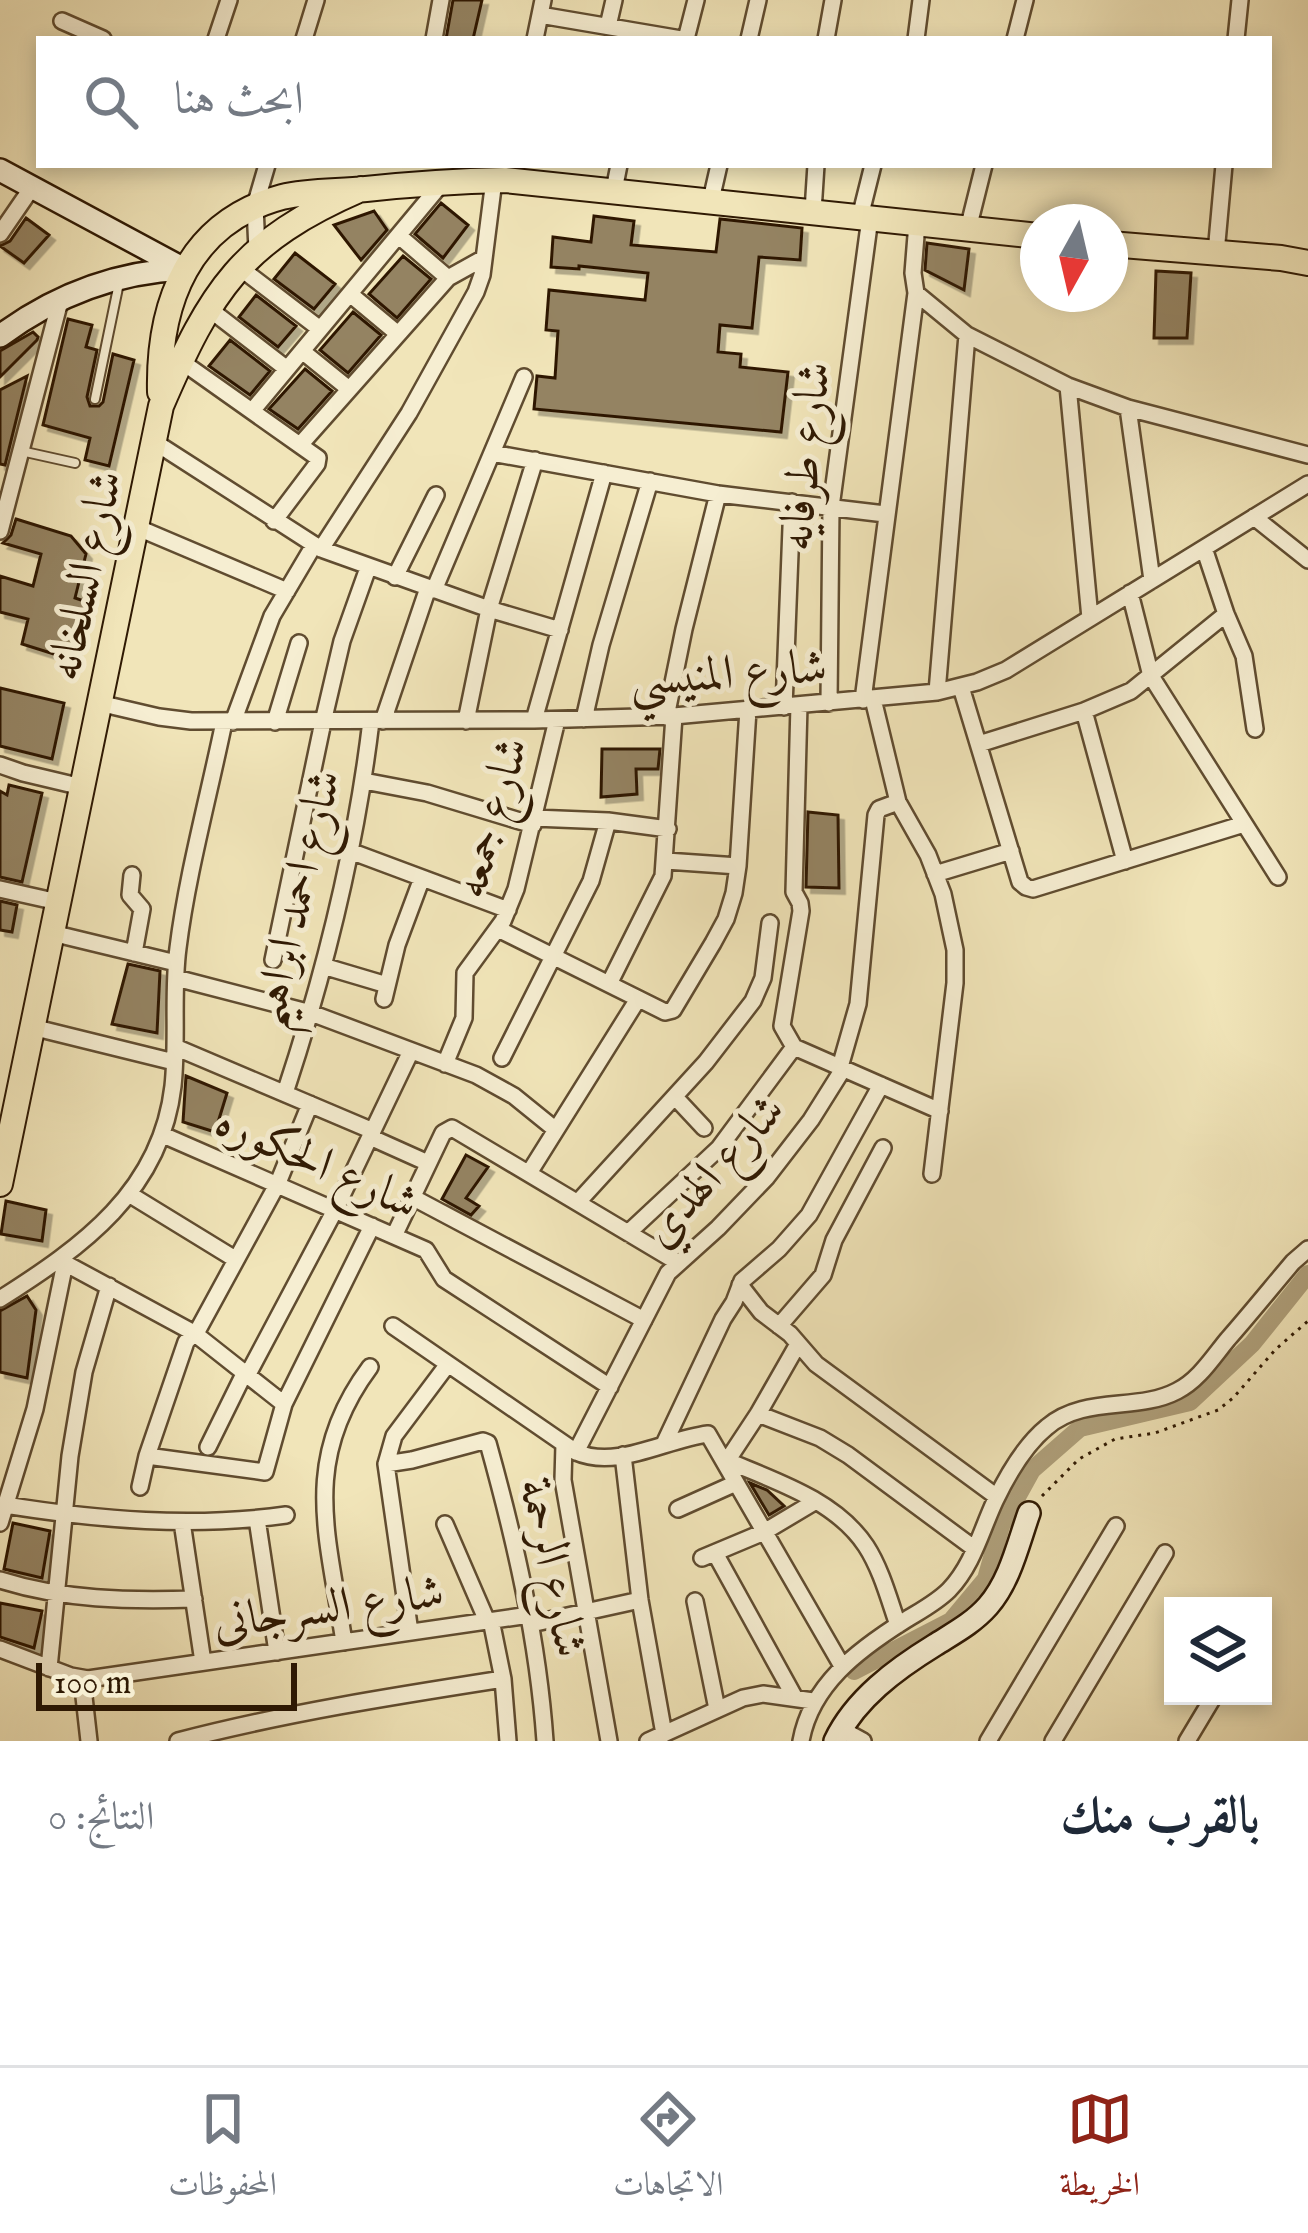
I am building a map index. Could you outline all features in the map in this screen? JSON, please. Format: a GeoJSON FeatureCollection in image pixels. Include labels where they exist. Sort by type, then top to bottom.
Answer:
{"type":"FeatureCollection","features":[{"type":"Feature","properties":{"kind":"main road"},"geometry":{"type":"LineString","coordinates":[[171,354],[248,259],[302,217],[361,189],[412,174],[445,180],[502,175],[617,178],[711,200],[1020,234]]}},
{"type":"Feature","properties":{"kind":"main road"},"geometry":{"type":"LineString","coordinates":[[171,354],[170,308],[184,269],[210,236],[255,206],[287,196],[361,189]]}},
{"type":"Feature","properties":{"kind":"main road"},"geometry":{"type":"LineString","coordinates":[[1281,258],[1308,237]]}},
{"type":"Feature","properties":{"kind":"main road"},"geometry":{"type":"LineString","coordinates":[[1128,246],[1308,263]]}},
{"type":"Feature","properties":{"kind":"main road","name":"شارع السلخانه"},"geometry":{"type":"LineString","coordinates":[[0,1184],[5,1133],[32,1028],[171,354]]}},
{"type":"Feature","properties":{"kind":"street"},"geometry":{"type":"LineString","coordinates":[[217,36],[229,0]]}},
{"type":"Feature","properties":{"kind":"street"},"geometry":{"type":"LineString","coordinates":[[305,36],[316,0]]}},
{"type":"Feature","properties":{"kind":"street"},"geometry":{"type":"LineString","coordinates":[[435,36],[441,0]]}},
{"type":"Feature","properties":{"kind":"street"},"geometry":{"type":"LineString","coordinates":[[608,26],[614,0]]}},
{"type":"Feature","properties":{"kind":"street"},"geometry":{"type":"LineString","coordinates":[[685,36],[696,0]]}},
{"type":"Feature","properties":{"kind":"street"},"geometry":{"type":"LineString","coordinates":[[750,36],[758,0]]}},
{"type":"Feature","properties":{"kind":"street"},"geometry":{"type":"LineString","coordinates":[[827,36],[833,0]]}},
{"type":"Feature","properties":{"kind":"street"},"geometry":{"type":"LineString","coordinates":[[916,36],[921,0]]}},
{"type":"Feature","properties":{"kind":"street"},"geometry":{"type":"LineString","coordinates":[[1016,36],[1025,0]]}},
{"type":"Feature","properties":{"kind":"street"},"geometry":{"type":"LineString","coordinates":[[1236,36],[1240,0]]}},
{"type":"Feature","properties":{"kind":"street"},"geometry":{"type":"LineString","coordinates":[[541,8],[646,36]]}},
{"type":"Feature","properties":{"kind":"street"},"geometry":{"type":"LineString","coordinates":[[62,21],[96,36]]}},
{"type":"Feature","properties":{"kind":"street"},"geometry":{"type":"LineString","coordinates":[[266,168],[248,259],[320,329]]}},
{"type":"Feature","properties":{"kind":"street"},"geometry":{"type":"LineString","coordinates":[[711,200],[718,168]]}},
{"type":"Feature","properties":{"kind":"street"},"geometry":{"type":"LineString","coordinates":[[813,211],[816,168]]}},
{"type":"Feature","properties":{"kind":"street","name":"شارع طرفايه"},"geometry":{"type":"LineString","coordinates":[[829,703],[831,507],[873,168]]}},
{"type":"Feature","properties":{"kind":"street"},"geometry":{"type":"LineString","coordinates":[[968,229],[983,168]]}},
{"type":"Feature","properties":{"kind":"street"},"geometry":{"type":"LineString","coordinates":[[1216,253],[1224,168]]}},
{"type":"Feature","properties":{"kind":"street"},"geometry":{"type":"LineString","coordinates":[[0,170],[184,269]]}},
{"type":"Feature","properties":{"kind":"street"},"geometry":{"type":"LineString","coordinates":[[0,1299],[63,1262],[93,1233],[129,1194],[163,1135],[171,1102],[181,930],[228,722],[286,591],[409,413],[476,292],[502,175]]}},
{"type":"Feature","properties":{"kind":"street"},"geometry":{"type":"LineString","coordinates":[[252,411],[445,180]]}},
{"type":"Feature","properties":{"kind":"street"},"geometry":{"type":"LineString","coordinates":[[0,234],[33,186]]}},
{"type":"Feature","properties":{"kind":"street"},"geometry":{"type":"LineString","coordinates":[[917,223],[916,293],[885,514],[868,700],[898,802],[928,855],[956,950],[932,1174]]}},
{"type":"Feature","properties":{"kind":"street"},"geometry":{"type":"LineString","coordinates":[[398,236],[448,278]]}},
{"type":"Feature","properties":{"kind":"street"},"geometry":{"type":"LineString","coordinates":[[300,445],[448,278],[484,258]]}},
{"type":"Feature","properties":{"kind":"street"},"geometry":{"type":"LineString","coordinates":[[0,336],[34,313],[120,278],[184,269]]}},
{"type":"Feature","properties":{"kind":"street"},"geometry":{"type":"LineString","coordinates":[[916,293],[967,335],[1067,386],[1128,408],[1308,455]]}},
{"type":"Feature","properties":{"kind":"street"},"geometry":{"type":"LineString","coordinates":[[350,294],[398,334]]}},
{"type":"Feature","properties":{"kind":"street"},"geometry":{"type":"LineString","coordinates":[[0,531],[60,301]]}},
{"type":"Feature","properties":{"kind":"street"},"geometry":{"type":"LineString","coordinates":[[208,308],[287,369]]}},
{"type":"Feature","properties":{"kind":"street"},"geometry":{"type":"LineString","coordinates":[[937,692],[967,335]]}},
{"type":"Feature","properties":{"kind":"street"},"geometry":{"type":"LineString","coordinates":[[302,351],[349,389]]}},
{"type":"Feature","properties":{"kind":"street"},"geometry":{"type":"LineString","coordinates":[[171,354],[316,456],[318,462],[274,520]]}},
{"type":"Feature","properties":{"kind":"street","name":"شارع احمد ابراهيم"},"geometry":{"type":"LineString","coordinates":[[285,1093],[323,966],[377,721],[524,377]]}},
{"type":"Feature","properties":{"kind":"street"},"geometry":{"type":"LineString","coordinates":[[1067,386],[1090,618]]}},
{"type":"Feature","properties":{"kind":"street"},"geometry":{"type":"LineString","coordinates":[[1128,408],[1152,580]]}},
{"type":"Feature","properties":{"kind":"street"},"geometry":{"type":"LineString","coordinates":[[153,441],[318,547],[368,568],[560,630]]}},
{"type":"Feature","properties":{"kind":"street"},"geometry":{"type":"LineString","coordinates":[[492,453],[718,494],[885,514]]}},
{"type":"Feature","properties":{"kind":"street"},"geometry":{"type":"LineString","coordinates":[[466,721],[489,609],[535,460]]}},
{"type":"Feature","properties":{"kind":"street"},"geometry":{"type":"LineString","coordinates":[[534,720],[604,473]]}},
{"type":"Feature","properties":{"kind":"street"},"geometry":{"type":"LineString","coordinates":[[584,719],[650,481]]}},
{"type":"Feature","properties":{"kind":"street","name":"شارع المنيسي"},"geometry":{"type":"LineString","coordinates":[[99,703],[159,717],[228,722],[556,720],[670,717],[937,692],[1006,670],[1308,484]]}},
{"type":"Feature","properties":{"kind":"street"},"geometry":{"type":"LineString","coordinates":[[609,984],[656,893],[666,861],[670,717],[684,628],[718,494]]}},
{"type":"Feature","properties":{"kind":"street"},"geometry":{"type":"LineString","coordinates":[[395,577],[436,495]]}},
{"type":"Feature","properties":{"kind":"street"},"geometry":{"type":"LineString","coordinates":[[792,502],[794,892],[801,911],[782,1026],[794,1047],[940,1111]]}},
{"type":"Feature","properties":{"kind":"street"},"geometry":{"type":"LineString","coordinates":[[1254,517],[1308,560]]}},
{"type":"Feature","properties":{"kind":"street"},"geometry":{"type":"LineString","coordinates":[[136,527],[286,591]]}},
{"type":"Feature","properties":{"kind":"street"},"geometry":{"type":"LineString","coordinates":[[1204,548],[1244,656],[1255,729]]}},
{"type":"Feature","properties":{"kind":"street"},"geometry":{"type":"LineString","coordinates":[[273,960],[322,722],[342,641],[368,568]]}},
{"type":"Feature","properties":{"kind":"street"},"geometry":{"type":"LineString","coordinates":[[1130,593],[1151,676],[1277,877]]}},
{"type":"Feature","properties":{"kind":"street"},"geometry":{"type":"LineString","coordinates":[[979,744],[1131,692],[1226,614]]}},
{"type":"Feature","properties":{"kind":"street"},"geometry":{"type":"LineString","coordinates":[[275,722],[299,643]]}},
{"type":"Feature","properties":{"kind":"street"},"geometry":{"type":"LineString","coordinates":[[962,687],[1020,882],[1034,889],[1244,824]]}},
{"type":"Feature","properties":{"kind":"street"},"geometry":{"type":"LineString","coordinates":[[498,929],[664,1012],[675,1008],[726,919],[738,866],[748,710]]}},
{"type":"Feature","properties":{"kind":"street"},"geometry":{"type":"LineString","coordinates":[[1084,711],[1125,861]]}},
{"type":"Feature","properties":{"kind":"street","name":"شارع جمعه"},"geometry":{"type":"LineString","coordinates":[[446,1064],[464,1018],[465,973],[498,929],[517,889],[556,720]]}},
{"type":"Feature","properties":{"kind":"street"},"geometry":{"type":"LineString","coordinates":[[0,765],[82,787]]}},
{"type":"Feature","properties":{"kind":"street"},"geometry":{"type":"LineString","coordinates":[[364,781],[534,822],[608,821],[668,829]]}},
{"type":"Feature","properties":{"kind":"street","name":"شارع الهدي"},"geometry":{"type":"LineString","coordinates":[[609,1741],[563,1480],[570,1448],[610,1387],[668,1273],[767,1177],[811,1120],[842,1068],[858,1004],[876,815],[879,808],[898,802]]}},
{"type":"Feature","properties":{"kind":"street"},"geometry":{"type":"LineString","coordinates":[[502,1058],[591,880],[608,821]]}},
{"type":"Feature","properties":{"kind":"street"},"geometry":{"type":"LineString","coordinates":[[350,851],[508,910]]}},
{"type":"Feature","properties":{"kind":"street"},"geometry":{"type":"LineString","coordinates":[[935,874],[1011,851]]}},
{"type":"Feature","properties":{"kind":"street"},"geometry":{"type":"LineString","coordinates":[[666,861],[738,866]]}},
{"type":"Feature","properties":{"kind":"street"},"geometry":{"type":"LineString","coordinates":[[132,875],[130,895],[142,909],[134,953]]}},
{"type":"Feature","properties":{"kind":"street"},"geometry":{"type":"LineString","coordinates":[[323,966],[386,992],[397,945],[422,878]]}},
{"type":"Feature","properties":{"kind":"street"},"geometry":{"type":"LineString","coordinates":[[0,890],[58,902]]}},
{"type":"Feature","properties":{"kind":"street"},"geometry":{"type":"LineString","coordinates":[[578,1202],[675,1097],[753,1001],[763,978],[770,923]]}},
{"type":"Feature","properties":{"kind":"street"},"geometry":{"type":"LineString","coordinates":[[52,933],[134,953],[446,1064],[498,1086],[556,1130]]}},
{"type":"Feature","properties":{"kind":"street"},"geometry":{"type":"LineString","coordinates":[[529,1173],[638,999]]}},
{"type":"Feature","properties":{"kind":"street"},"geometry":{"type":"LineString","coordinates":[[32,1028],[174,1054],[285,1093],[428,1163]]}},
{"type":"Feature","properties":{"kind":"street"},"geometry":{"type":"LineString","coordinates":[[628,1233],[719,1148],[794,1047]]}},
{"type":"Feature","properties":{"kind":"street"},"geometry":{"type":"LineString","coordinates":[[208,1447],[335,1210],[411,1051]]}},
{"type":"Feature","properties":{"kind":"street"},"geometry":{"type":"LineString","coordinates":[[664,1444],[740,1285],[809,1215],[881,1085]]}},
{"type":"Feature","properties":{"kind":"street"},"geometry":{"type":"LineString","coordinates":[[675,1097],[704,1128]]}},
{"type":"Feature","properties":{"kind":"street"},"geometry":{"type":"LineString","coordinates":[[140,1487],[186,1342],[201,1326],[278,1184],[310,1104]]}},
{"type":"Feature","properties":{"kind":"street"},"geometry":{"type":"LineString","coordinates":[[394,1236],[446,1130],[456,1129],[677,1262]]}},
{"type":"Feature","properties":{"kind":"street","name":"شارع الحكوره"},"geometry":{"type":"LineString","coordinates":[[163,1135],[426,1250],[444,1279],[610,1387]]}},
{"type":"Feature","properties":{"kind":"street"},"geometry":{"type":"LineString","coordinates":[[779,1326],[823,1275],[834,1240],[883,1148]]}},
{"type":"Feature","properties":{"kind":"street"},"geometry":{"type":"LineString","coordinates":[[129,1194],[235,1259]]}},
{"type":"Feature","properties":{"kind":"street"},"geometry":{"type":"LineString","coordinates":[[412,1197],[644,1320]]}},
{"type":"Feature","properties":{"kind":"street"},"geometry":{"type":"LineString","coordinates":[[147,1456],[265,1471],[284,1404],[372,1226]]}},
{"type":"Feature","properties":{"kind":"street"},"geometry":{"type":"LineString","coordinates":[[801,1741],[813,1701],[842,1666],[945,1594],[963,1573],[997,1497],[1036,1437],[1076,1410],[1166,1396],[1190,1383],[1308,1249]]}},
{"type":"Feature","properties":{"kind":"street"},"geometry":{"type":"LineString","coordinates":[[63,1262],[194,1333],[284,1404]]}},
{"type":"Feature","properties":{"kind":"street"},"geometry":{"type":"LineString","coordinates":[[0,1523],[35,1409],[63,1262]]}},
{"type":"Feature","properties":{"kind":"street"},"geometry":{"type":"LineString","coordinates":[[740,1285],[816,1364],[997,1497]]}},
{"type":"Feature","properties":{"kind":"street"},"geometry":{"type":"LineString","coordinates":[[49,1668],[63,1514],[84,1372],[109,1286]]}},
{"type":"Feature","properties":{"kind":"street"},"geometry":{"type":"LineString","coordinates":[[393,1326],[570,1448],[597,1458],[706,1433],[842,1666]]}},
{"type":"Feature","properties":{"kind":"street"},"geometry":{"type":"LineString","coordinates":[[725,1460],[798,1344]]}},
{"type":"Feature","properties":{"kind":"street"},"geometry":{"type":"LineString","coordinates":[[410,1632],[386,1464],[394,1436],[448,1364]]}},
{"type":"Feature","properties":{"kind":"street"},"geometry":{"type":"LineString","coordinates":[[344,1642],[324,1502],[325,1472],[339,1416],[370,1367]]}},
{"type":"Feature","properties":{"kind":"street"},"geometry":{"type":"LineString","coordinates":[[758,1414],[848,1455],[975,1549]]}},
{"type":"Feature","properties":{"kind":"street","name":"شارع الرحمة"},"geometry":{"type":"LineString","coordinates":[[386,1464],[488,1443],[530,1619],[545,1741]]}},
{"type":"Feature","properties":{"kind":"street"},"geometry":{"type":"LineString","coordinates":[[623,1455],[656,1737],[753,1695],[813,1701]]}},
{"type":"Feature","properties":{"kind":"street"},"geometry":{"type":"LineString","coordinates":[[725,1460],[816,1501],[854,1530],[868,1549],[898,1624]]}},
{"type":"Feature","properties":{"kind":"street"},"geometry":{"type":"LineString","coordinates":[[678,1509],[736,1483]]}},
{"type":"Feature","properties":{"kind":"street"},"geometry":{"type":"LineString","coordinates":[[795,1698],[709,1556],[764,1532],[816,1501]]}},
{"type":"Feature","properties":{"kind":"street"},"geometry":{"type":"LineString","coordinates":[[5,1505],[182,1522],[286,1515]]}},
{"type":"Feature","properties":{"kind":"street"},"geometry":{"type":"LineString","coordinates":[[863,1741],[838,1735],[886,1679],[986,1609],[1003,1584],[1029,1513]]}},
{"type":"Feature","properties":{"kind":"street"},"geometry":{"type":"LineString","coordinates":[[257,1519],[278,1652]]}},
{"type":"Feature","properties":{"kind":"street"},"geometry":{"type":"LineString","coordinates":[[182,1522],[203,1662]]}},
{"type":"Feature","properties":{"kind":"street"},"geometry":{"type":"LineString","coordinates":[[445,1524],[489,1620],[503,1679],[508,1741]]}},
{"type":"Feature","properties":{"kind":"street"},"geometry":{"type":"LineString","coordinates":[[988,1741],[1116,1526]]}},
{"type":"Feature","properties":{"kind":"street"},"geometry":{"type":"LineString","coordinates":[[1053,1741],[1165,1553]]}},
{"type":"Feature","properties":{"kind":"street"},"geometry":{"type":"LineString","coordinates":[[0,1580],[57,1594],[194,1599]]}},
{"type":"Feature","properties":{"kind":"street","name":"شارع السرجانى"},"geometry":{"type":"LineString","coordinates":[[2,1654],[82,1678],[489,1620],[588,1612],[640,1600]]}},
{"type":"Feature","properties":{"kind":"street"},"geometry":{"type":"LineString","coordinates":[[695,1601],[717,1709]]}},
{"type":"Feature","properties":{"kind":"street"},"geometry":{"type":"LineString","coordinates":[[82,1678],[88,1741]]}},
{"type":"Feature","properties":{"kind":"street"},"geometry":{"type":"LineString","coordinates":[[178,1741],[370,1700],[503,1679]]}},
{"type":"Feature","properties":{"kind":"street"},"geometry":{"type":"LineString","coordinates":[[1187,1741],[1209,1705]]}},
{"type":"Feature","properties":{"kind":"lane"},"geometry":{"type":"LineString","coordinates":[[95,399],[120,278]]}},
{"type":"Feature","properties":{"kind":"lane"},"geometry":{"type":"LineString","coordinates":[[21,451],[75,463]]}},
{"type":"Feature","properties":{"kind":"path"},"geometry":{"type":"LineString","coordinates":[[1029,1513],[1078,1459],[1115,1439],[1156,1433],[1219,1410],[1308,1321]]}},
{"type":"Feature","properties":{"kind":"building"},"geometry":{"type":"Polygon","coordinates":[[[453,0],[482,0],[474,36],[447,36],[453,0]]]}},
{"type":"Feature","properties":{"kind":"building"},"geometry":{"type":"Polygon","coordinates":[[[441,203],[468,225],[443,258],[415,234],[441,203]]]}},
{"type":"Feature","properties":{"kind":"building"},"geometry":{"type":"Polygon","coordinates":[[[374,211],[387,230],[361,260],[334,225],[374,211]]]}},
{"type":"Feature","properties":{"kind":"building"},"geometry":{"type":"Polygon","coordinates":[[[594,216],[634,221],[631,245],[716,252],[720,219],[802,228],[800,260],[759,257],[752,328],[720,325],[718,352],[741,354],[740,367],[788,372],[781,432],[534,409],[537,376],[555,378],[558,331],[546,330],[549,290],[645,300],[648,273],[551,267],[553,237],[591,242],[594,216]]]}},
{"type":"Feature","properties":{"kind":"building"},"geometry":{"type":"Polygon","coordinates":[[[26,218],[49,235],[24,263],[0,246],[10,241],[26,218]]]}},
{"type":"Feature","properties":{"kind":"building"},"geometry":{"type":"Polygon","coordinates":[[[927,243],[969,249],[964,290],[925,270],[927,243]]]}},
{"type":"Feature","properties":{"kind":"building"},"geometry":{"type":"Polygon","coordinates":[[[295,253],[335,284],[314,309],[274,279],[295,253]]]}},
{"type":"Feature","properties":{"kind":"building"},"geometry":{"type":"Polygon","coordinates":[[[403,256],[431,279],[397,318],[369,294],[403,256]]]}},
{"type":"Feature","properties":{"kind":"building"},"geometry":{"type":"Polygon","coordinates":[[[1156,271],[1191,273],[1187,338],[1154,338],[1156,271]]]}},
{"type":"Feature","properties":{"kind":"building"},"geometry":{"type":"Polygon","coordinates":[[[256,295],[296,326],[278,347],[239,317],[256,295]]]}},
{"type":"Feature","properties":{"kind":"building"},"geometry":{"type":"Polygon","coordinates":[[[353,312],[381,335],[348,373],[320,350],[353,312]]]}},
{"type":"Feature","properties":{"kind":"building"},"geometry":{"type":"Polygon","coordinates":[[[68,319],[92,325],[86,347],[97,350],[87,397],[90,406],[103,402],[113,354],[134,360],[109,466],[85,460],[90,438],[43,425],[68,319]]]}},
{"type":"Feature","properties":{"kind":"building"},"geometry":{"type":"Polygon","coordinates":[[[33,332],[37,340],[0,377],[0,351],[33,332]]]}},
{"type":"Feature","properties":{"kind":"building"},"geometry":{"type":"Polygon","coordinates":[[[230,340],[270,371],[250,395],[209,366],[230,340]]]}},
{"type":"Feature","properties":{"kind":"building"},"geometry":{"type":"Polygon","coordinates":[[[305,369],[332,391],[298,429],[269,409],[305,369]]]}},
{"type":"Feature","properties":{"kind":"building"},"geometry":{"type":"Polygon","coordinates":[[[27,376],[5,465],[0,464],[0,390],[27,376]]]}},
{"type":"Feature","properties":{"kind":"building"},"geometry":{"type":"Polygon","coordinates":[[[16,519],[71,536],[86,554],[75,598],[87,602],[73,660],[22,644],[28,619],[0,612],[0,576],[33,586],[41,554],[3,543],[16,519]]]}},
{"type":"Feature","properties":{"kind":"building"},"geometry":{"type":"Polygon","coordinates":[[[0,688],[64,703],[52,759],[0,746],[0,688]]]}},
{"type":"Feature","properties":{"kind":"building"},"geometry":{"type":"Polygon","coordinates":[[[602,749],[660,749],[658,769],[636,769],[637,794],[601,797],[602,749]]]}},
{"type":"Feature","properties":{"kind":"building"},"geometry":{"type":"Polygon","coordinates":[[[9,785],[42,793],[22,882],[0,877],[0,791],[7,795],[9,785]]]}},
{"type":"Feature","properties":{"kind":"building"},"geometry":{"type":"Polygon","coordinates":[[[808,812],[838,815],[839,888],[806,887],[808,812]]]}},
{"type":"Feature","properties":{"kind":"building"},"geometry":{"type":"Polygon","coordinates":[[[0,901],[17,905],[12,932],[0,930],[0,901]]]}},
{"type":"Feature","properties":{"kind":"building"},"geometry":{"type":"Polygon","coordinates":[[[128,964],[160,971],[157,1033],[112,1024],[128,964]]]}},
{"type":"Feature","properties":{"kind":"building"},"geometry":{"type":"Polygon","coordinates":[[[186,1076],[227,1093],[215,1132],[183,1122],[186,1076]]]}},
{"type":"Feature","properties":{"kind":"building"},"geometry":{"type":"Polygon","coordinates":[[[466,1155],[488,1167],[466,1198],[479,1206],[471,1215],[442,1199],[466,1155]]]}},
{"type":"Feature","properties":{"kind":"building"},"geometry":{"type":"Polygon","coordinates":[[[6,1201],[46,1210],[42,1241],[1,1234],[6,1201]]]}},
{"type":"Feature","properties":{"kind":"building"},"geometry":{"type":"Polygon","coordinates":[[[27,1296],[36,1310],[27,1378],[0,1372],[0,1311],[27,1296]]]}},
{"type":"Feature","properties":{"kind":"building"},"geometry":{"type":"Polygon","coordinates":[[[750,1483],[767,1490],[784,1506],[769,1515],[750,1483]]]}},
{"type":"Feature","properties":{"kind":"building"},"geometry":{"type":"Polygon","coordinates":[[[13,1523],[50,1531],[42,1578],[4,1569],[13,1523]]]}},
{"type":"Feature","properties":{"kind":"building"},"geometry":{"type":"Polygon","coordinates":[[[0,1603],[42,1611],[34,1648],[0,1637],[0,1603]]]}},
{"type":"Feature","properties":{"kind":"waterway"},"geometry":{"type":"LineString","coordinates":[[854,1671],[951,1621],[986,1579],[1001,1526],[1032,1470],[1080,1428],[1190,1402],[1252,1344],[1308,1274]]}}]}
